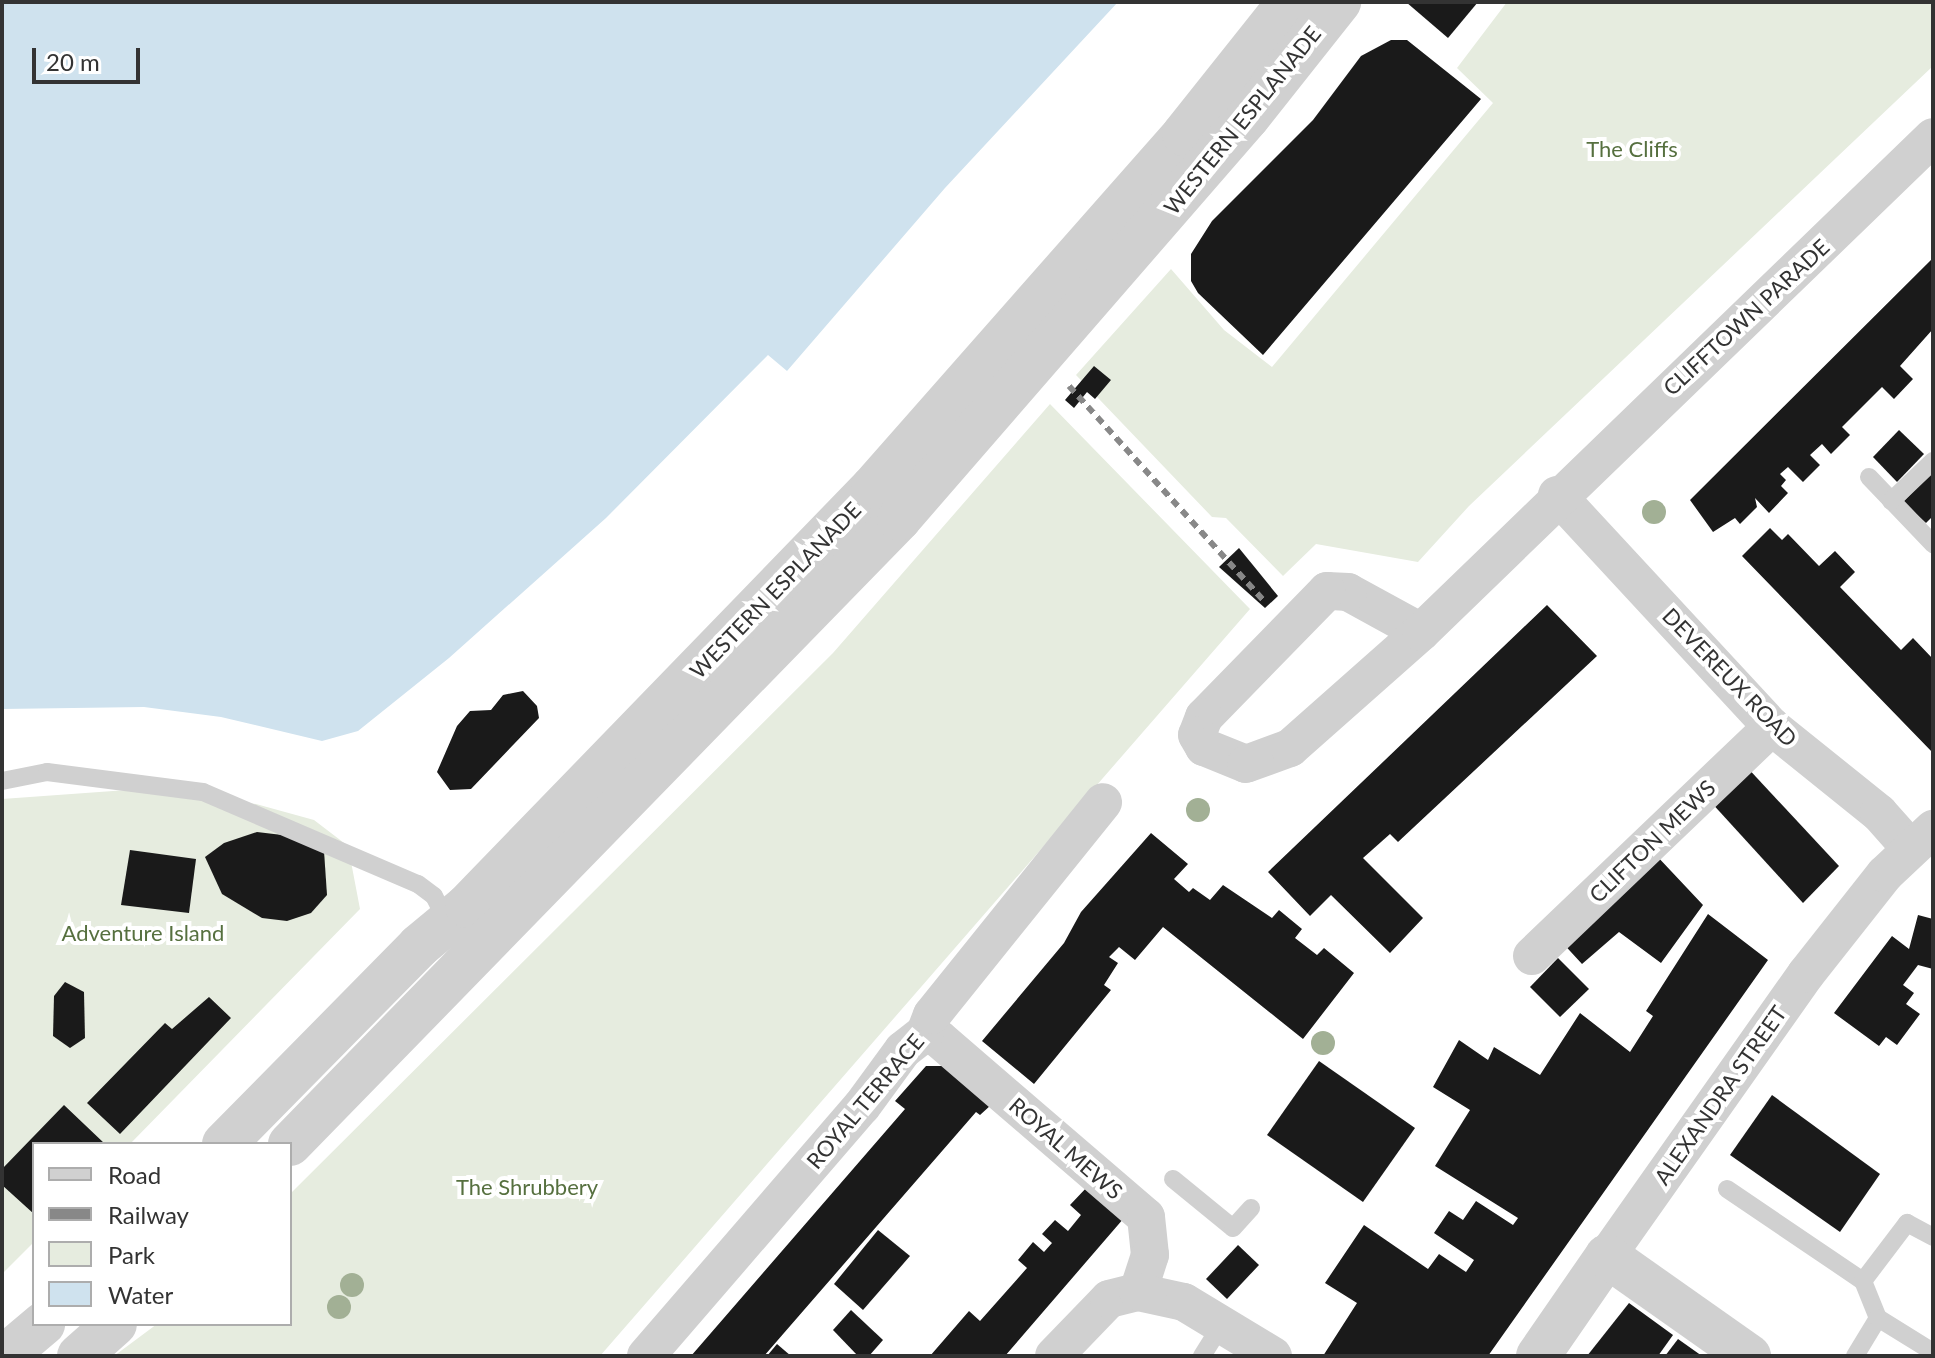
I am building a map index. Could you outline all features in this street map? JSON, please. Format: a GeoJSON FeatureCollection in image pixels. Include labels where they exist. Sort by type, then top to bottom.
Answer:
{"type":"FeatureCollection","features":[{"type":"Feature","properties":{"kind":"street","name":"WESTERN ESPLANADE"},"geometry":{"type":"LineString","coordinates":[[226,1142],[419,946],[449,924],[873,487],[1184,134],[1289,2]]}},
{"type":"Feature","properties":{"kind":"street","name":"WESTERN ESPLANADE"},"geometry":{"type":"LineString","coordinates":[[292,1142],[479,956],[919,497],[1228,140],[1339,2]]}},
{"type":"Feature","properties":{"kind":"street","name":"CLIFFTOWN PARADE"},"geometry":{"type":"LineString","coordinates":[[1421,632],[1348,592],[1327,591],[1204,717],[1197,735],[1204,747],[1246,764],[1290,748],[1421,632],[1557,495],[1933,137]]}},
{"type":"Feature","properties":{"kind":"street","name":"DEVEREUX ROAD"},"geometry":{"type":"LineString","coordinates":[[1557,495],[1772,727],[1879,813],[1923,843]]}},
{"type":"Feature","properties":{"kind":"street","name":"CLIFTON MEWS"},"geometry":{"type":"LineString","coordinates":[[1532,956],[1772,727]]}},
{"type":"Feature","properties":{"kind":"street","name":"ROYAL TERRACE"},"geometry":{"type":"LineString","coordinates":[[646,1356],[862,1106],[903,1050],[925,1033],[932,1015],[1103,802]]}},
{"type":"Feature","properties":{"kind":"street","name":"ALEXANDRA STREET"},"geometry":{"type":"LineString","coordinates":[[1538,1356],[1806,974],[1923,843]]}},
{"type":"Feature","properties":{"kind":"street","name":"ROYAL MEWS"},"geometry":{"type":"LineString","coordinates":[[925,1033],[939,1039],[1146,1217],[1150,1255],[1138,1292]]}},
{"type":"Feature","properties":{"kind":"street"},"geometry":{"type":"LineString","coordinates":[[1607,1256],[1749,1356]]}},
{"type":"Feature","properties":{"kind":"street"},"geometry":{"type":"LineString","coordinates":[[1054,1356],[1109,1299],[1138,1292],[1184,1302],[1234,1347]]}},
{"type":"Feature","properties":{"kind":"street"},"geometry":{"type":"LineString","coordinates":[[5,1356],[41,1326]]}},
{"type":"Feature","properties":{"kind":"street"},"geometry":{"type":"LineString","coordinates":[[79,1356],[113,1326]]}},
{"type":"Feature","properties":{"kind":"lane"},"geometry":{"type":"LineString","coordinates":[[1891,501],[1933,461]]}},
{"type":"Feature","properties":{"kind":"lane"},"geometry":{"type":"LineString","coordinates":[[1869,477],[1933,544]]}},
{"type":"Feature","properties":{"kind":"lane"},"geometry":{"type":"LineString","coordinates":[[2,781],[47,772],[203,792],[418,884],[434,896],[449,924],[479,956]]}},
{"type":"Feature","properties":{"kind":"lane"},"geometry":{"type":"LineString","coordinates":[[1173,1179],[1233,1228],[1251,1208]]}},
{"type":"Feature","properties":{"kind":"lane"},"geometry":{"type":"LineString","coordinates":[[1727,1189],[1863,1281],[1878,1318],[1933,1352]]}},
{"type":"Feature","properties":{"kind":"lane"},"geometry":{"type":"LineString","coordinates":[[1863,1281],[1907,1223],[1933,1237]]}},
{"type":"Feature","properties":{"kind":"lane"},"geometry":{"type":"LineString","coordinates":[[1855,1356],[1878,1318]]}},
{"type":"Feature","properties":{"kind":"green space","name":"The Cliffs"},"geometry":{"type":"Polygon","coordinates":[[[1507,2],[1933,2],[1933,66],[1469,506],[1418,562],[1316,544],[1283,576],[1226,518],[1212,517],[1076,375],[1171,269],[1224,330],[1272,367],[1493,103],[1457,68],[1507,2]]]}},
{"type":"Feature","properties":{"kind":"green space","name":"The Shrubbery"},"geometry":{"type":"Polygon","coordinates":[[[1050,404],[1250,609],[600,1356],[114,1356],[154,1326],[292,1326],[292,1192],[833,653],[1050,404]]]}},
{"type":"Feature","properties":{"kind":"green space","name":"Adventure Island"},"geometry":{"type":"Polygon","coordinates":[[[127,790],[256,804],[314,820],[348,846],[360,909],[132,1142],[32,1142],[32,1244],[2,1274],[2,799],[127,790]]]}},
{"type":"Feature","properties":{"kind":"water"},"geometry":{"type":"Polygon","coordinates":[[[2,2],[1118,2],[945,188],[787,371],[768,355],[606,518],[449,658],[358,731],[322,741],[221,717],[144,707],[2,709],[2,2]]]}},
{"type":"Feature","properties":{"kind":"building"},"geometry":{"type":"Polygon","coordinates":[[[1406,2],[1478,2],[1448,38],[1406,2]]]}},
{"type":"Feature","properties":{"kind":"building"},"geometry":{"type":"Polygon","coordinates":[[[1391,40],[1407,40],[1481,99],[1263,355],[1198,293],[1191,281],[1191,254],[1212,221],[1313,120],[1361,56],[1391,40]]]}},
{"type":"Feature","properties":{"kind":"building"},"geometry":{"type":"Polygon","coordinates":[[[1933,258],[1933,329],[1900,366],[1913,379],[1894,399],[1882,387],[1842,427],[1850,435],[1831,454],[1822,444],[1810,455],[1820,465],[1803,482],[1788,467],[1780,474],[1786,480],[1781,486],[1788,493],[1769,513],[1755,498],[1757,507],[1740,524],[1735,518],[1713,532],[1690,500],[1933,258]]]}},
{"type":"Feature","properties":{"kind":"building"},"geometry":{"type":"Polygon","coordinates":[[[1094,366],[1111,380],[1095,399],[1087,392],[1074,408],[1065,400],[1094,366]]]}},
{"type":"Feature","properties":{"kind":"building"},"geometry":{"type":"Polygon","coordinates":[[[1899,430],[1924,454],[1897,482],[1873,457],[1899,430]]]}},
{"type":"Feature","properties":{"kind":"building"},"geometry":{"type":"Polygon","coordinates":[[[1933,471],[1933,516],[1926,523],[1903,502],[1933,471]]]}},
{"type":"Feature","properties":{"kind":"building"},"geometry":{"type":"Polygon","coordinates":[[[1770,528],[1782,540],[1788,534],[1819,566],[1835,551],[1855,572],[1840,587],[1901,650],[1913,638],[1933,659],[1933,753],[1742,556],[1770,528]]]}},
{"type":"Feature","properties":{"kind":"building"},"geometry":{"type":"Polygon","coordinates":[[[1239,548],[1278,596],[1265,608],[1219,567],[1239,548]]]}},
{"type":"Feature","properties":{"kind":"building"},"geometry":{"type":"Polygon","coordinates":[[[1547,605],[1597,656],[1398,842],[1390,834],[1363,858],[1423,918],[1390,953],[1331,895],[1310,916],[1268,872],[1547,605]]]}},
{"type":"Feature","properties":{"kind":"building"},"geometry":{"type":"Polygon","coordinates":[[[523,691],[537,706],[539,718],[471,789],[450,790],[437,772],[457,726],[470,711],[491,710],[503,695],[523,691]]]}},
{"type":"Feature","properties":{"kind":"building"},"geometry":{"type":"Polygon","coordinates":[[[1744,764],[1839,866],[1803,903],[1709,800],[1744,764]]]}},
{"type":"Feature","properties":{"kind":"building"},"geometry":{"type":"Polygon","coordinates":[[[257,832],[299,837],[324,851],[327,895],[311,913],[287,921],[262,918],[222,894],[205,857],[224,843],[257,832]]]}},
{"type":"Feature","properties":{"kind":"building"},"geometry":{"type":"Polygon","coordinates":[[[1151,833],[1188,864],[1174,879],[1189,892],[1193,888],[1210,900],[1223,885],[1272,918],[1279,910],[1302,929],[1295,938],[1317,955],[1324,948],[1354,973],[1303,1039],[1163,927],[1135,960],[1119,947],[1109,957],[1118,963],[1104,985],[1111,990],[1034,1084],[982,1041],[1064,943],[1081,912],[1151,833]]]}},
{"type":"Feature","properties":{"kind":"building"},"geometry":{"type":"Polygon","coordinates":[[[130,850],[196,859],[189,913],[121,905],[130,850]]]}},
{"type":"Feature","properties":{"kind":"building"},"geometry":{"type":"Polygon","coordinates":[[[1655,854],[1703,905],[1661,963],[1619,932],[1582,964],[1559,939],[1655,854]]]}},
{"type":"Feature","properties":{"kind":"building"},"geometry":{"type":"Polygon","coordinates":[[[1708,914],[1768,960],[1488,1356],[1323,1356],[1357,1303],[1325,1283],[1364,1225],[1428,1269],[1439,1254],[1466,1272],[1474,1260],[1434,1233],[1449,1211],[1463,1220],[1476,1201],[1513,1225],[1518,1218],[1435,1166],[1470,1110],[1433,1087],[1459,1040],[1488,1060],[1494,1047],[1540,1075],[1580,1013],[1630,1052],[1653,1016],[1646,1011],[1708,914]]]}},
{"type":"Feature","properties":{"kind":"building"},"geometry":{"type":"Polygon","coordinates":[[[1918,915],[1933,919],[1933,969],[1918,965],[1903,985],[1914,993],[1906,1004],[1920,1014],[1897,1045],[1886,1037],[1879,1046],[1834,1013],[1892,936],[1909,949],[1918,915]]]}},
{"type":"Feature","properties":{"kind":"building"},"geometry":{"type":"Polygon","coordinates":[[[1558,958],[1589,989],[1560,1017],[1530,987],[1558,958]]]}},
{"type":"Feature","properties":{"kind":"building"},"geometry":{"type":"Polygon","coordinates":[[[65,982],[84,992],[85,1038],[70,1048],[53,1036],[54,996],[65,982]]]}},
{"type":"Feature","properties":{"kind":"building"},"geometry":{"type":"Polygon","coordinates":[[[209,997],[231,1018],[120,1134],[87,1103],[165,1023],[172,1029],[209,997]]]}},
{"type":"Feature","properties":{"kind":"building"},"geometry":{"type":"Polygon","coordinates":[[[1319,1061],[1415,1128],[1363,1202],[1267,1135],[1319,1061]]]}},
{"type":"Feature","properties":{"kind":"building"},"geometry":{"type":"Polygon","coordinates":[[[926,1066],[945,1066],[991,1105],[980,1115],[976,1112],[764,1356],[691,1356],[905,1109],[895,1101],[926,1066]]]}},
{"type":"Feature","properties":{"kind":"building"},"geometry":{"type":"Polygon","coordinates":[[[1772,1095],[1880,1174],[1840,1232],[1730,1155],[1772,1095]]]}},
{"type":"Feature","properties":{"kind":"building"},"geometry":{"type":"Polygon","coordinates":[[[64,1105],[103,1142],[32,1142],[32,1212],[2,1185],[2,1169],[64,1105]]]}},
{"type":"Feature","properties":{"kind":"building"},"geometry":{"type":"Polygon","coordinates":[[[1088,1186],[1124,1218],[1005,1356],[930,1356],[969,1311],[980,1321],[1027,1268],[1018,1260],[1033,1242],[1044,1252],[1052,1243],[1042,1234],[1055,1220],[1068,1231],[1081,1215],[1070,1205],[1088,1186]]]}},
{"type":"Feature","properties":{"kind":"building"},"geometry":{"type":"Polygon","coordinates":[[[878,1230],[910,1256],[863,1310],[834,1284],[878,1230]]]}},
{"type":"Feature","properties":{"kind":"building"},"geometry":{"type":"Polygon","coordinates":[[[1238,1245],[1259,1265],[1227,1299],[1206,1279],[1238,1245]]]}},
{"type":"Feature","properties":{"kind":"building"},"geometry":{"type":"Polygon","coordinates":[[[1629,1303],[1673,1335],[1658,1356],[1587,1356],[1629,1303]]]}},
{"type":"Feature","properties":{"kind":"building"},"geometry":{"type":"Polygon","coordinates":[[[851,1310],[883,1340],[869,1356],[858,1356],[833,1330],[851,1310]]]}},
{"type":"Feature","properties":{"kind":"building"},"geometry":{"type":"Polygon","coordinates":[[[1678,1339],[1702,1356],[1665,1356],[1678,1339]]]}},
{"type":"Feature","properties":{"kind":"building"},"geometry":{"type":"Polygon","coordinates":[[[777,1344],[791,1356],[767,1356],[777,1344]]]}},
{"type":"Feature","properties":{"kind":"railway"},"geometry":{"type":"LineString","coordinates":[[1069,386],[1263,600]]}}]}
